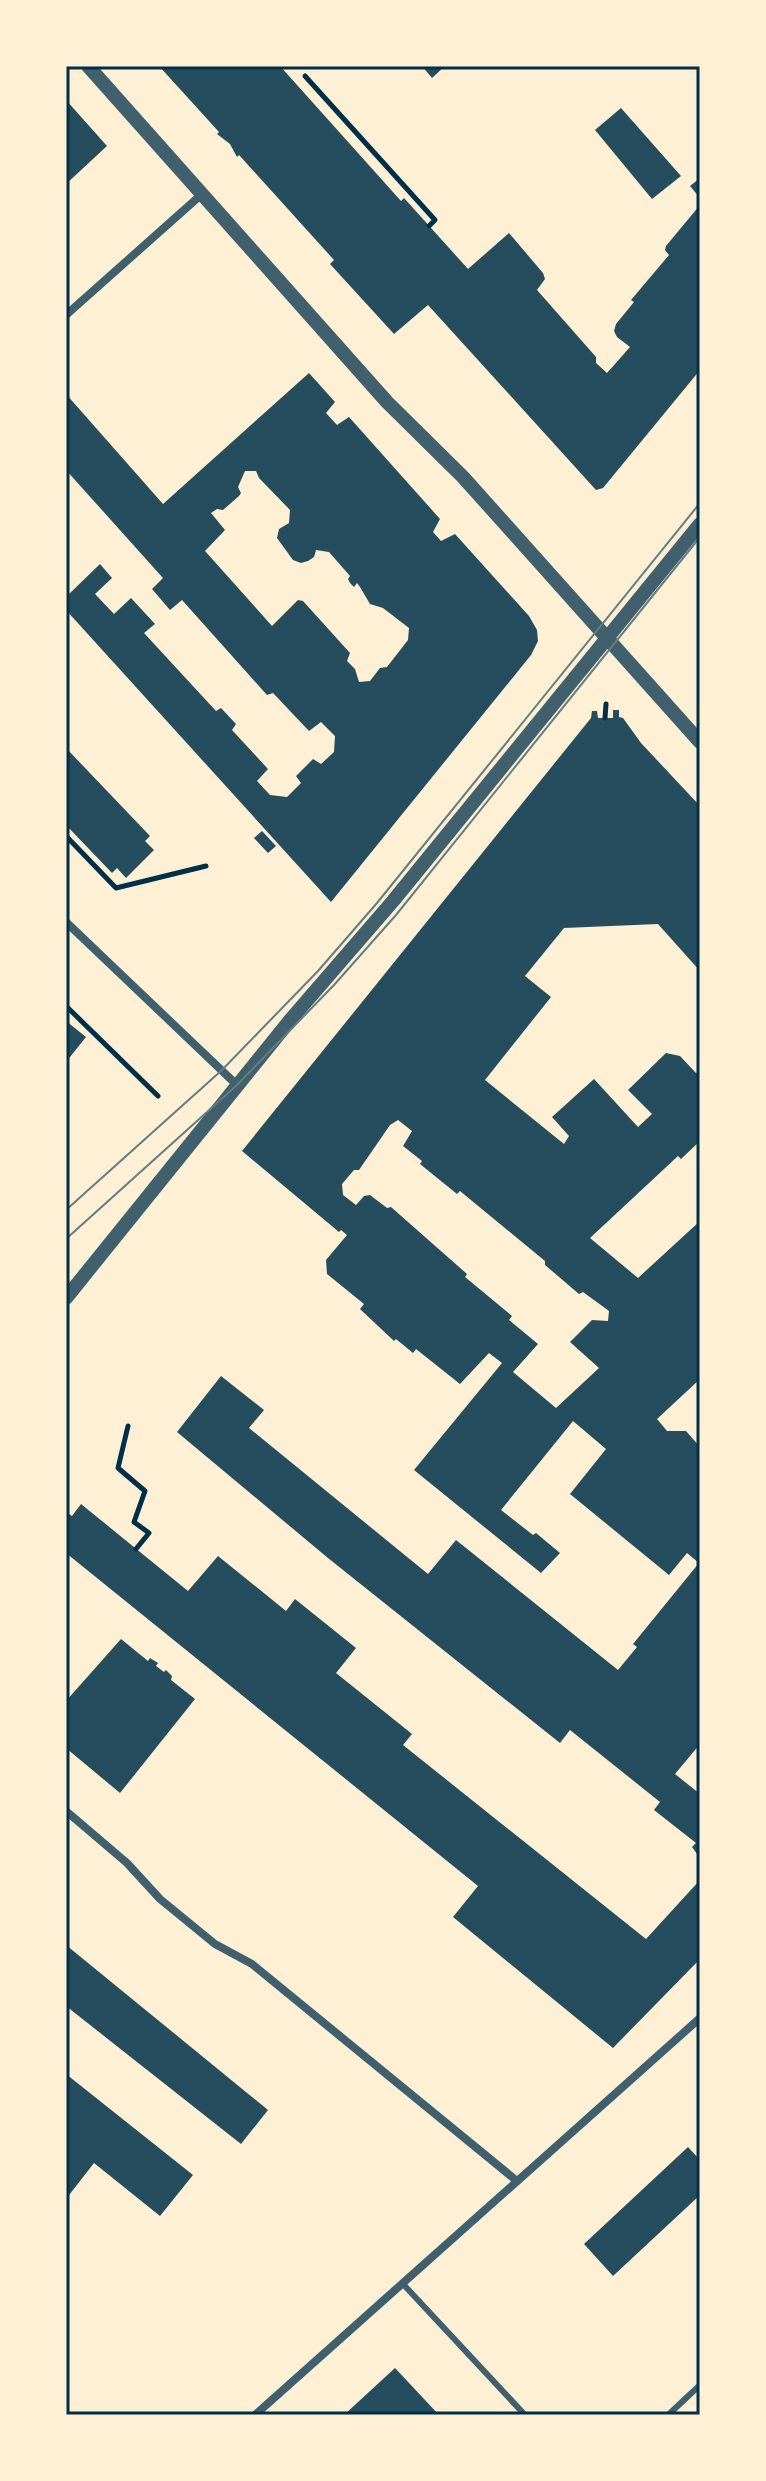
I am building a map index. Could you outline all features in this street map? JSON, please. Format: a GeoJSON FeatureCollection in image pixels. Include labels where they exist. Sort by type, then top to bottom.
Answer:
{"type":"FeatureCollection","features":[{"type":"Feature","properties":{"kind":"street"},"geometry":{"type":"LineString","coordinates":[[88,66],[387,402],[463,477],[700,742]]}},
{"type":"Feature","properties":{"kind":"street"},"geometry":{"type":"LineString","coordinates":[[66,315],[202,194]]}},
{"type":"Feature","properties":{"kind":"street"},"geometry":{"type":"LineString","coordinates":[[66,1298],[237,1085],[393,901],[700,524]]}},
{"type":"Feature","properties":{"kind":"street"},"geometry":{"type":"LineString","coordinates":[[66,922],[237,1085]]}},
{"type":"Feature","properties":{"kind":"street"},"geometry":{"type":"LineString","coordinates":[[66,1811],[127,1863],[160,1899],[215,1944],[252,1964],[517,2181]]}},
{"type":"Feature","properties":{"kind":"street"},"geometry":{"type":"LineString","coordinates":[[255,2415],[700,2018]]}},
{"type":"Feature","properties":{"kind":"lane"},"geometry":{"type":"LineString","coordinates":[[403,2284],[525,2415]]}},
{"type":"Feature","properties":{"kind":"lane"},"geometry":{"type":"LineString","coordinates":[[668,2415],[700,2385]]}},
{"type":"Feature","properties":{"kind":"path"},"geometry":{"type":"LineString","coordinates":[[305,76],[435,220],[429,226]]}},
{"type":"Feature","properties":{"kind":"path"},"geometry":{"type":"LineString","coordinates":[[605,718],[606,704]]}},
{"type":"Feature","properties":{"kind":"path"},"geometry":{"type":"LineString","coordinates":[[66,836],[116,888],[206,866]]}},
{"type":"Feature","properties":{"kind":"path"},"geometry":{"type":"LineString","coordinates":[[66,1006],[158,1096]]}},
{"type":"Feature","properties":{"kind":"path"},"geometry":{"type":"LineString","coordinates":[[128,1426],[118,1468],[145,1491],[134,1522],[149,1533],[136,1549]]}},
{"type":"Feature","properties":{"kind":"building"},"geometry":{"type":"Polygon","coordinates":[[[159,66],[280,66],[401,201],[404,198],[468,269],[509,233],[543,273],[545,279],[537,290],[607,373],[630,347],[617,337],[614,331],[616,324],[634,302],[631,300],[669,255],[666,246],[700,205],[700,370],[603,488],[596,490],[428,305],[394,334],[330,264],[334,260],[239,155],[237,157],[230,144],[217,134],[219,132],[159,66]]]}},
{"type":"Feature","properties":{"kind":"building"},"geometry":{"type":"Polygon","coordinates":[[[422,66],[445,66],[432,78],[422,66]]]}},
{"type":"Feature","properties":{"kind":"building"},"geometry":{"type":"Polygon","coordinates":[[[66,100],[107,146],[66,184],[66,100]]]}},
{"type":"Feature","properties":{"kind":"building"},"geometry":{"type":"Polygon","coordinates":[[[621,108],[681,176],[652,199],[595,130],[621,108]]]}},
{"type":"Feature","properties":{"kind":"building"},"geometry":{"type":"Polygon","coordinates":[[[700,178],[700,198],[690,186],[700,178]]]}},
{"type":"Feature","properties":{"kind":"building"},"geometry":{"type":"Polygon","coordinates":[[[309,373],[335,402],[326,413],[337,425],[349,417],[440,519],[433,532],[441,541],[455,534],[529,616],[537,630],[538,641],[531,655],[331,902],[66,610],[66,597],[100,564],[112,578],[95,594],[114,614],[131,598],[155,624],[144,633],[216,711],[221,708],[236,724],[232,730],[268,769],[257,781],[270,795],[287,797],[301,783],[296,776],[313,759],[321,764],[334,752],[335,736],[321,722],[309,731],[273,693],[267,695],[182,600],[170,610],[152,589],[163,578],[66,470],[66,394],[163,504],[309,373]],[[245,471],[238,487],[239,496],[223,510],[217,509],[211,513],[225,530],[205,551],[272,626],[298,600],[303,601],[350,653],[347,661],[355,669],[359,682],[370,681],[380,668],[387,667],[408,640],[409,628],[383,608],[370,604],[357,583],[354,587],[350,583],[350,576],[329,552],[316,550],[314,557],[308,561],[301,563],[293,560],[277,538],[279,529],[289,523],[290,510],[256,471],[245,471]]]}},
{"type":"Feature","properties":{"kind":"building"},"geometry":{"type":"Polygon","coordinates":[[[613,710],[619,710],[619,717],[700,806],[700,971],[658,924],[564,928],[525,976],[551,997],[485,1080],[564,1144],[569,1136],[552,1117],[594,1079],[638,1127],[652,1114],[628,1090],[666,1053],[680,1056],[696,1073],[700,1070],[700,1141],[681,1159],[678,1156],[590,1238],[638,1278],[700,1221],[700,1379],[657,1419],[667,1431],[686,1431],[700,1447],[700,1744],[675,1774],[700,1794],[700,1858],[692,1847],[696,1843],[654,1810],[660,1802],[570,1730],[560,1743],[328,1558],[177,1432],[221,1376],[264,1410],[249,1428],[428,1574],[456,1540],[618,1670],[637,1647],[633,1644],[699,1563],[687,1553],[669,1575],[570,1494],[606,1449],[573,1421],[501,1510],[560,1553],[541,1573],[414,1470],[502,1363],[489,1353],[460,1384],[416,1349],[413,1353],[396,1339],[394,1341],[360,1309],[364,1304],[327,1274],[326,1260],[347,1235],[341,1230],[339,1232],[242,1151],[591,718],[592,711],[597,711],[598,718],[613,718],[613,710]],[[398,1120],[390,1125],[359,1170],[354,1170],[342,1184],[343,1195],[356,1205],[364,1196],[370,1195],[387,1208],[391,1207],[467,1274],[465,1277],[512,1316],[509,1320],[538,1344],[513,1372],[556,1408],[599,1368],[570,1342],[592,1320],[608,1321],[609,1311],[583,1292],[579,1294],[545,1265],[545,1261],[460,1191],[457,1194],[420,1164],[422,1161],[403,1146],[412,1131],[398,1120]]]}},
{"type":"Feature","properties":{"kind":"building"},"geometry":{"type":"Polygon","coordinates":[[[66,748],[150,836],[145,841],[154,850],[126,878],[117,868],[112,873],[66,825],[66,748]]]}},
{"type":"Feature","properties":{"kind":"building"},"geometry":{"type":"Polygon","coordinates":[[[262,831],[276,846],[268,853],[254,838],[262,831]]]}},
{"type":"Feature","properties":{"kind":"building"},"geometry":{"type":"Polygon","coordinates":[[[66,1021],[86,1037],[66,1062],[66,1021]]]}},
{"type":"Feature","properties":{"kind":"building"},"geometry":{"type":"Polygon","coordinates":[[[81,1504],[188,1591],[218,1556],[286,1611],[295,1599],[356,1648],[336,1673],[412,1734],[403,1745],[646,1939],[700,1880],[700,1959],[613,2048],[453,1917],[478,1886],[66,1553],[66,1512],[72,1516],[81,1504]]]}},
{"type":"Feature","properties":{"kind":"building"},"geometry":{"type":"Polygon","coordinates":[[[121,1639],[148,1661],[150,1658],[158,1663],[156,1666],[164,1672],[166,1670],[172,1676],[171,1680],[195,1699],[120,1793],[66,1748],[66,1701],[121,1639]]]}},
{"type":"Feature","properties":{"kind":"building"},"geometry":{"type":"Polygon","coordinates":[[[66,1945],[268,2110],[241,2144],[66,2006],[66,1945]]]}},
{"type":"Feature","properties":{"kind":"building"},"geometry":{"type":"Polygon","coordinates":[[[66,2074],[193,2175],[160,2216],[94,2163],[66,2199],[66,2074]]]}},
{"type":"Feature","properties":{"kind":"building"},"geometry":{"type":"Polygon","coordinates":[[[688,2147],[700,2160],[700,2195],[613,2276],[584,2244],[688,2147]]]}},
{"type":"Feature","properties":{"kind":"building"},"geometry":{"type":"Polygon","coordinates":[[[395,2368],[439,2415],[344,2415],[395,2368]]]}},
{"type":"Feature","properties":{"kind":"tram line"},"geometry":{"type":"LineString","coordinates":[[66,1210],[222,1070],[318,971],[377,903],[700,503]]}},
{"type":"Feature","properties":{"kind":"tram line"},"geometry":{"type":"LineString","coordinates":[[66,1239],[237,1085],[334,985],[396,915],[700,537]]}}]}
